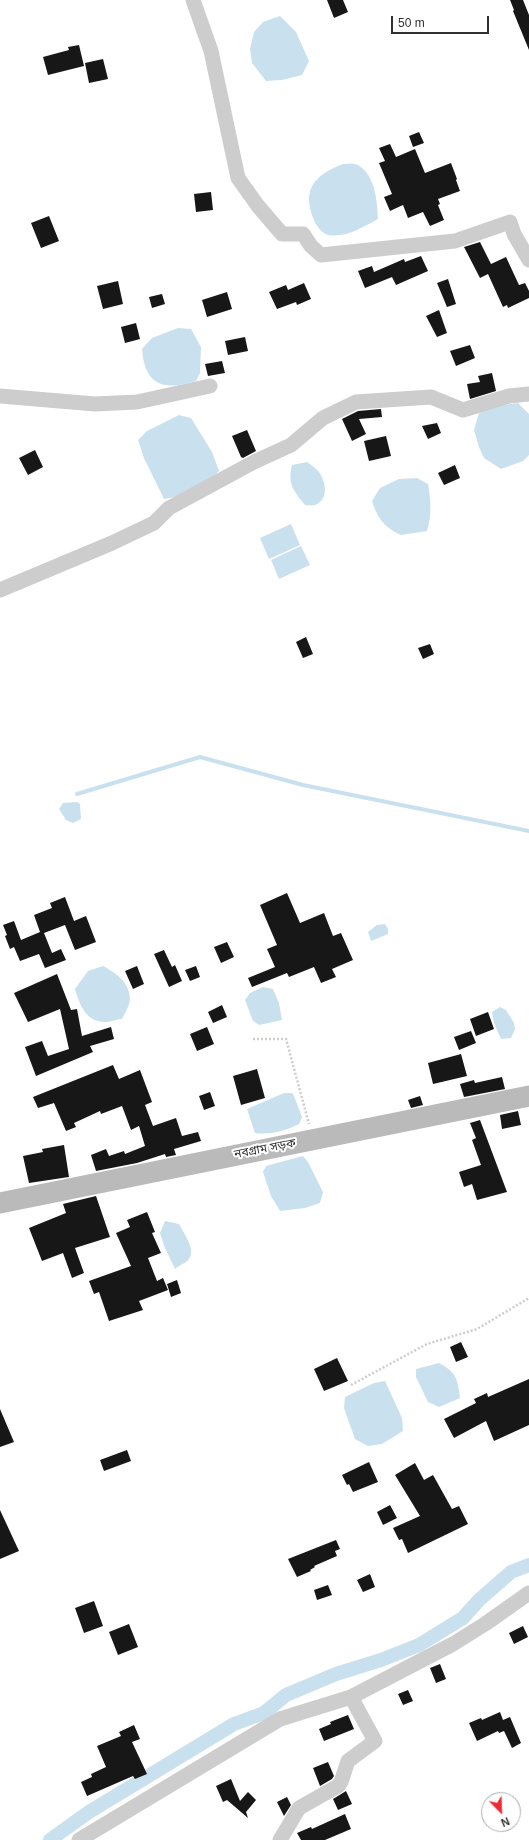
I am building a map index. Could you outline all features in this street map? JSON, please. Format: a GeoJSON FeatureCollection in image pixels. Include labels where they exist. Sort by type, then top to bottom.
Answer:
{"type":"FeatureCollection","features":[{"type":"Feature","properties":{"kind":"main road","name":"নবগ্রাম সড়ক"},"geometry":{"type":"LineString","coordinates":[[0,1203],[529,1096]]}},
{"type":"Feature","properties":{"kind":"street"},"geometry":{"type":"LineString","coordinates":[[193,0],[211,51],[238,178],[258,206],[282,234],[303,234],[311,246],[321,255],[455,241],[510,222],[514,234],[529,260]]}},
{"type":"Feature","properties":{"kind":"street"},"geometry":{"type":"LineString","coordinates":[[0,396],[95,404],[137,402],[210,386]]}},
{"type":"Feature","properties":{"kind":"street"},"geometry":{"type":"LineString","coordinates":[[0,590],[112,543],[154,523],[169,508],[254,462],[291,445],[323,418],[356,402],[431,397],[464,410],[509,396],[529,394]]}},
{"type":"Feature","properties":{"kind":"street"},"geometry":{"type":"LineString","coordinates":[[79,1840],[280,1718],[351,1697],[453,1644],[485,1624],[529,1593]]}},
{"type":"Feature","properties":{"kind":"street"},"geometry":{"type":"LineString","coordinates":[[280,1840],[299,1808],[338,1786],[341,1782],[348,1760],[375,1741],[351,1697]]}},
{"type":"Feature","properties":{"kind":"path"},"geometry":{"type":"LineString","coordinates":[[253,1039],[286,1039],[313,1140]]}},
{"type":"Feature","properties":{"kind":"path"},"geometry":{"type":"LineString","coordinates":[[351,1385],[427,1344],[477,1329],[529,1298]]}},
{"type":"Feature","properties":{"kind":"water"},"geometry":{"type":"Polygon","coordinates":[[[280,16],[296,32],[309,61],[302,75],[282,80],[266,81],[252,63],[250,49],[254,32],[263,22],[280,16]]]}},
{"type":"Feature","properties":{"kind":"water"},"geometry":{"type":"Polygon","coordinates":[[[343,164],[358,165],[369,176],[376,197],[378,219],[348,233],[335,236],[328,235],[321,231],[315,222],[310,209],[310,192],[313,184],[318,178],[333,168],[343,164]]]}},
{"type":"Feature","properties":{"kind":"water"},"geometry":{"type":"Polygon","coordinates":[[[178,328],[191,329],[201,347],[200,373],[196,381],[185,384],[166,385],[158,383],[147,371],[142,349],[152,338],[178,328]]]}},
{"type":"Feature","properties":{"kind":"water"},"geometry":{"type":"Polygon","coordinates":[[[518,403],[529,414],[529,455],[523,461],[501,469],[484,458],[474,430],[479,413],[496,406],[518,403]]]}},
{"type":"Feature","properties":{"kind":"water"},"geometry":{"type":"Polygon","coordinates":[[[179,415],[191,418],[212,452],[219,471],[208,481],[194,490],[179,496],[164,499],[144,458],[138,440],[147,431],[179,415]]]}},
{"type":"Feature","properties":{"kind":"water"},"geometry":{"type":"Polygon","coordinates":[[[307,462],[319,472],[325,486],[323,499],[314,505],[305,505],[292,487],[290,477],[292,465],[307,462]]]}},
{"type":"Feature","properties":{"kind":"water"},"geometry":{"type":"Polygon","coordinates":[[[417,478],[428,484],[430,496],[430,519],[427,531],[401,535],[390,529],[382,522],[372,501],[380,488],[399,479],[417,478]]]}},
{"type":"Feature","properties":{"kind":"water"},"geometry":{"type":"Polygon","coordinates":[[[291,524],[300,545],[269,559],[260,538],[291,524]]]}},
{"type":"Feature","properties":{"kind":"water"},"geometry":{"type":"Polygon","coordinates":[[[301,546],[310,565],[279,579],[271,560],[301,546]]]}},
{"type":"Feature","properties":{"kind":"water"},"geometry":{"type":"Polygon","coordinates":[[[77,802],[80,804],[81,819],[73,823],[66,820],[59,809],[63,803],[77,802]]]}},
{"type":"Feature","properties":{"kind":"water"},"geometry":{"type":"Polygon","coordinates":[[[385,924],[388,929],[388,934],[371,941],[368,932],[377,925],[385,924]]]}},
{"type":"Feature","properties":{"kind":"water"},"geometry":{"type":"Polygon","coordinates":[[[103,966],[121,979],[129,992],[129,1003],[122,1019],[106,1022],[93,1019],[85,1012],[77,995],[75,989],[88,971],[103,966]]]}},
{"type":"Feature","properties":{"kind":"water"},"geometry":{"type":"Polygon","coordinates":[[[263,987],[273,989],[279,1003],[282,1020],[259,1025],[253,1021],[245,1000],[250,993],[263,987]]]}},
{"type":"Feature","properties":{"kind":"water"},"geometry":{"type":"Polygon","coordinates":[[[500,1007],[506,1010],[514,1023],[515,1029],[511,1038],[501,1039],[494,1023],[492,1012],[500,1007]]]}},
{"type":"Feature","properties":{"kind":"water"},"geometry":{"type":"Polygon","coordinates":[[[284,1093],[292,1093],[294,1096],[302,1117],[299,1124],[278,1132],[255,1133],[247,1109],[284,1093]]]}},
{"type":"Feature","properties":{"kind":"water"},"geometry":{"type":"Polygon","coordinates":[[[303,1156],[308,1162],[323,1192],[320,1203],[305,1208],[280,1211],[271,1196],[263,1172],[266,1166],[303,1156]]]}},
{"type":"Feature","properties":{"kind":"water"},"geometry":{"type":"Polygon","coordinates":[[[165,1221],[179,1224],[191,1249],[189,1259],[175,1269],[160,1233],[165,1221]]]}},
{"type":"Feature","properties":{"kind":"water"},"geometry":{"type":"Polygon","coordinates":[[[439,1363],[453,1373],[457,1381],[460,1398],[439,1407],[428,1402],[416,1377],[416,1369],[439,1363]]]}},
{"type":"Feature","properties":{"kind":"water"},"geometry":{"type":"Polygon","coordinates":[[[385,1381],[402,1418],[403,1431],[382,1444],[368,1446],[355,1439],[344,1408],[345,1397],[374,1383],[385,1381]]]}},
{"type":"Feature","properties":{"kind":"building"},"geometry":{"type":"Polygon","coordinates":[[[327,0],[343,0],[348,12],[334,18],[327,0]]]}},
{"type":"Feature","properties":{"kind":"building"},"geometry":{"type":"Polygon","coordinates":[[[510,0],[523,0],[529,15],[529,50],[513,11],[514,10],[510,0]]]}},
{"type":"Feature","properties":{"kind":"building"},"geometry":{"type":"Polygon","coordinates":[[[79,45],[84,66],[48,75],[43,57],[69,50],[68,47],[79,45]]]}},
{"type":"Feature","properties":{"kind":"building"},"geometry":{"type":"Polygon","coordinates":[[[103,59],[108,79],[89,83],[85,63],[103,59]]]}},
{"type":"Feature","properties":{"kind":"building"},"geometry":{"type":"Polygon","coordinates":[[[419,132],[424,143],[413,147],[409,136],[419,132]]]}},
{"type":"Feature","properties":{"kind":"building"},"geometry":{"type":"Polygon","coordinates":[[[390,144],[396,157],[415,149],[425,173],[451,163],[460,191],[438,199],[440,204],[438,205],[444,220],[430,226],[423,212],[408,218],[403,205],[390,211],[384,197],[392,194],[379,163],[385,161],[379,148],[390,144]]]}},
{"type":"Feature","properties":{"kind":"building"},"geometry":{"type":"Polygon","coordinates":[[[211,192],[213,210],[196,212],[194,194],[211,192]]]}},
{"type":"Feature","properties":{"kind":"building"},"geometry":{"type":"Polygon","coordinates":[[[49,216],[59,241],[41,248],[31,223],[49,216]]]}},
{"type":"Feature","properties":{"kind":"building"},"geometry":{"type":"Polygon","coordinates":[[[480,242],[491,264],[506,257],[519,285],[525,283],[529,291],[529,298],[508,308],[507,305],[503,307],[488,274],[480,278],[464,247],[480,242]]]}},
{"type":"Feature","properties":{"kind":"building"},"geometry":{"type":"Polygon","coordinates":[[[421,256],[428,271],[396,285],[392,277],[365,288],[358,271],[372,266],[374,272],[404,259],[405,262],[421,256]]]}},
{"type":"Feature","properties":{"kind":"building"},"geometry":{"type":"Polygon","coordinates":[[[448,279],[456,304],[447,307],[437,283],[448,279]]]}},
{"type":"Feature","properties":{"kind":"building"},"geometry":{"type":"Polygon","coordinates":[[[118,281],[123,304],[103,309],[97,286],[118,281]]]}},
{"type":"Feature","properties":{"kind":"building"},"geometry":{"type":"Polygon","coordinates":[[[304,283],[311,299],[297,305],[296,302],[277,309],[269,292],[286,285],[288,290],[304,283]]]}},
{"type":"Feature","properties":{"kind":"building"},"geometry":{"type":"Polygon","coordinates":[[[227,292],[232,309],[207,317],[202,300],[227,292]]]}},
{"type":"Feature","properties":{"kind":"building"},"geometry":{"type":"Polygon","coordinates":[[[162,294],[165,304],[152,308],[149,297],[162,294]]]}},
{"type":"Feature","properties":{"kind":"building"},"geometry":{"type":"Polygon","coordinates":[[[439,310],[447,333],[437,337],[426,316],[439,310]]]}},
{"type":"Feature","properties":{"kind":"building"},"geometry":{"type":"Polygon","coordinates":[[[136,323],[140,339],[125,343],[121,327],[136,323]]]}},
{"type":"Feature","properties":{"kind":"building"},"geometry":{"type":"Polygon","coordinates":[[[245,337],[248,351],[228,355],[225,341],[245,337]]]}},
{"type":"Feature","properties":{"kind":"building"},"geometry":{"type":"Polygon","coordinates":[[[470,345],[475,358],[456,366],[450,351],[470,345]]]}},
{"type":"Feature","properties":{"kind":"building"},"geometry":{"type":"Polygon","coordinates":[[[222,361],[225,373],[208,376],[205,364],[222,361]]]}},
{"type":"Feature","properties":{"kind":"building"},"geometry":{"type":"Polygon","coordinates":[[[492,373],[496,391],[470,399],[467,384],[480,382],[478,376],[492,373]]]}},
{"type":"Feature","properties":{"kind":"building"},"geometry":{"type":"Polygon","coordinates":[[[381,409],[382,417],[359,419],[366,434],[352,441],[342,419],[358,411],[381,409]]]}},
{"type":"Feature","properties":{"kind":"building"},"geometry":{"type":"Polygon","coordinates":[[[437,423],[441,433],[428,439],[422,426],[437,423]]]}},
{"type":"Feature","properties":{"kind":"building"},"geometry":{"type":"Polygon","coordinates":[[[247,430],[256,451],[243,458],[241,457],[232,436],[247,430]]]}},
{"type":"Feature","properties":{"kind":"building"},"geometry":{"type":"Polygon","coordinates":[[[386,436],[391,456],[369,461],[364,441],[386,436]]]}},
{"type":"Feature","properties":{"kind":"building"},"geometry":{"type":"Polygon","coordinates":[[[35,450],[43,467],[28,475],[19,458],[35,450]]]}},
{"type":"Feature","properties":{"kind":"building"},"geometry":{"type":"Polygon","coordinates":[[[455,465],[460,478],[444,485],[438,473],[455,465]]]}},
{"type":"Feature","properties":{"kind":"building"},"geometry":{"type":"Polygon","coordinates":[[[306,637],[313,654],[303,658],[296,642],[306,637]]]}},
{"type":"Feature","properties":{"kind":"building"},"geometry":{"type":"Polygon","coordinates":[[[430,644],[434,654],[423,659],[418,648],[430,644]]]}},
{"type":"Feature","properties":{"kind":"building"},"geometry":{"type":"Polygon","coordinates":[[[287,893],[300,923],[324,913],[333,936],[341,933],[353,960],[332,969],[336,977],[321,983],[314,967],[289,977],[287,973],[252,987],[248,978],[275,967],[267,949],[277,945],[260,905],[287,893]]]}},
{"type":"Feature","properties":{"kind":"building"},"geometry":{"type":"Polygon","coordinates":[[[65,897],[74,921],[86,916],[96,942],[75,950],[65,925],[44,933],[52,953],[61,949],[66,960],[45,968],[39,954],[20,961],[14,947],[10,949],[3,925],[14,921],[21,940],[40,932],[34,915],[52,908],[50,903],[65,897]]]}},
{"type":"Feature","properties":{"kind":"building"},"geometry":{"type":"Polygon","coordinates":[[[227,942],[234,957],[221,963],[214,947],[227,942]]]}},
{"type":"Feature","properties":{"kind":"building"},"geometry":{"type":"Polygon","coordinates":[[[164,950],[172,967],[175,965],[182,981],[169,987],[154,954],[164,950]]]}},
{"type":"Feature","properties":{"kind":"building"},"geometry":{"type":"Polygon","coordinates":[[[137,966],[144,984],[133,989],[125,971],[137,966]]]}},
{"type":"Feature","properties":{"kind":"building"},"geometry":{"type":"Polygon","coordinates":[[[196,966],[200,977],[190,981],[185,970],[196,966]]]}},
{"type":"Feature","properties":{"kind":"building"},"geometry":{"type":"Polygon","coordinates":[[[57,974],[71,1010],[77,1009],[82,1036],[111,1027],[114,1039],[90,1046],[93,1052],[36,1076],[25,1047],[42,1041],[48,1056],[69,1049],[60,1009],[28,1022],[14,993],[57,974]]]}},
{"type":"Feature","properties":{"kind":"building"},"geometry":{"type":"Polygon","coordinates":[[[222,1005],[227,1017],[213,1023],[208,1012],[222,1005]]]}},
{"type":"Feature","properties":{"kind":"building"},"geometry":{"type":"Polygon","coordinates":[[[488,1012],[494,1029],[476,1036],[470,1019],[488,1012]]]}},
{"type":"Feature","properties":{"kind":"building"},"geometry":{"type":"Polygon","coordinates":[[[207,1027],[214,1044],[197,1051],[190,1034],[207,1027]]]}},
{"type":"Feature","properties":{"kind":"building"},"geometry":{"type":"Polygon","coordinates":[[[471,1031],[476,1043],[459,1050],[454,1037],[471,1031]]]}},
{"type":"Feature","properties":{"kind":"building"},"geometry":{"type":"Polygon","coordinates":[[[461,1054],[467,1076],[433,1084],[428,1063],[461,1054]]]}},
{"type":"Feature","properties":{"kind":"building"},"geometry":{"type":"Polygon","coordinates":[[[113,1065],[119,1079],[140,1070],[152,1102],[145,1105],[153,1126],[176,1118],[182,1136],[198,1132],[201,1141],[174,1149],[176,1155],[166,1157],[165,1154],[137,1163],[96,1171],[91,1155],[106,1149],[109,1156],[124,1151],[125,1154],[145,1146],[139,1126],[131,1130],[122,1106],[101,1114],[100,1111],[74,1123],[76,1127],[66,1131],[54,1103],[38,1108],[33,1097],[113,1065]]]}},
{"type":"Feature","properties":{"kind":"building"},"geometry":{"type":"Polygon","coordinates":[[[257,1069],[265,1098],[241,1105],[233,1076],[257,1069]]]}},
{"type":"Feature","properties":{"kind":"building"},"geometry":{"type":"Polygon","coordinates":[[[502,1077],[505,1089],[464,1097],[460,1084],[474,1080],[475,1083],[502,1077]]]}},
{"type":"Feature","properties":{"kind":"building"},"geometry":{"type":"Polygon","coordinates":[[[210,1092],[215,1106],[204,1110],[199,1096],[210,1092]]]}},
{"type":"Feature","properties":{"kind":"building"},"geometry":{"type":"Polygon","coordinates":[[[420,1096],[423,1105],[411,1108],[408,1100],[420,1096]]]}},
{"type":"Feature","properties":{"kind":"building"},"geometry":{"type":"Polygon","coordinates":[[[518,1111],[521,1125],[502,1129],[500,1115],[518,1111]]]}},
{"type":"Feature","properties":{"kind":"building"},"geometry":{"type":"Polygon","coordinates":[[[480,1120],[507,1192],[477,1200],[472,1184],[464,1187],[459,1172],[481,1165],[472,1140],[476,1138],[470,1123],[480,1120]]]}},
{"type":"Feature","properties":{"kind":"building"},"geometry":{"type":"Polygon","coordinates":[[[64,1145],[69,1177],[29,1183],[23,1156],[43,1152],[42,1149],[64,1145]]]}},
{"type":"Feature","properties":{"kind":"building"},"geometry":{"type":"Polygon","coordinates":[[[96,1196],[110,1237],[75,1248],[84,1273],[72,1278],[63,1253],[42,1261],[29,1228],[66,1213],[63,1204],[96,1196]]]}},
{"type":"Feature","properties":{"kind":"building"},"geometry":{"type":"Polygon","coordinates":[[[147,1212],[155,1232],[152,1233],[161,1253],[148,1258],[157,1281],[163,1278],[168,1290],[139,1301],[143,1310],[109,1321],[99,1292],[94,1294],[89,1281],[131,1266],[116,1233],[130,1227],[127,1220],[147,1212]]]}},
{"type":"Feature","properties":{"kind":"building"},"geometry":{"type":"Polygon","coordinates":[[[177,1280],[181,1293],[171,1297],[167,1284],[177,1280]]]}},
{"type":"Feature","properties":{"kind":"building"},"geometry":{"type":"Polygon","coordinates":[[[461,1342],[468,1357],[456,1362],[450,1347],[461,1342]]]}},
{"type":"Feature","properties":{"kind":"building"},"geometry":{"type":"Polygon","coordinates":[[[337,1358],[348,1381],[324,1391],[314,1369],[337,1358]]]}},
{"type":"Feature","properties":{"kind":"building"},"geometry":{"type":"Polygon","coordinates":[[[529,1379],[529,1425],[494,1441],[486,1421],[454,1438],[444,1419],[476,1403],[474,1399],[487,1393],[488,1397],[529,1379]]]}},
{"type":"Feature","properties":{"kind":"building"},"geometry":{"type":"Polygon","coordinates":[[[0,1409],[14,1442],[0,1447],[0,1409]]]}},
{"type":"Feature","properties":{"kind":"building"},"geometry":{"type":"Polygon","coordinates":[[[127,1450],[131,1461],[104,1471],[100,1460],[127,1450]]]}},
{"type":"Feature","properties":{"kind":"building"},"geometry":{"type":"Polygon","coordinates":[[[369,1462],[378,1482],[353,1492],[349,1484],[347,1485],[342,1475],[369,1462]]]}},
{"type":"Feature","properties":{"kind":"building"},"geometry":{"type":"Polygon","coordinates":[[[415,1463],[424,1480],[433,1475],[452,1509],[459,1506],[468,1524],[408,1553],[402,1539],[399,1540],[393,1528],[420,1516],[395,1475],[415,1463]]]}},
{"type":"Feature","properties":{"kind":"building"},"geometry":{"type":"Polygon","coordinates":[[[390,1505],[397,1518],[383,1525],[377,1512],[390,1505]]]}},
{"type":"Feature","properties":{"kind":"building"},"geometry":{"type":"Polygon","coordinates":[[[0,1510],[19,1551],[0,1559],[0,1510]]]}},
{"type":"Feature","properties":{"kind":"building"},"geometry":{"type":"Polygon","coordinates":[[[336,1540],[340,1549],[335,1551],[337,1556],[314,1566],[315,1567],[310,1570],[311,1571],[297,1577],[288,1559],[336,1540]]]}},
{"type":"Feature","properties":{"kind":"building"},"geometry":{"type":"Polygon","coordinates":[[[370,1574],[375,1587],[363,1592],[357,1580],[370,1574]]]}},
{"type":"Feature","properties":{"kind":"building"},"geometry":{"type":"Polygon","coordinates":[[[328,1585],[332,1595],[317,1600],[314,1590],[328,1585]]]}},
{"type":"Feature","properties":{"kind":"building"},"geometry":{"type":"Polygon","coordinates":[[[94,1601],[103,1626],[84,1633],[75,1608],[94,1601]]]}},
{"type":"Feature","properties":{"kind":"building"},"geometry":{"type":"Polygon","coordinates":[[[129,1624],[138,1647],[118,1655],[109,1632],[129,1624]]]}},
{"type":"Feature","properties":{"kind":"building"},"geometry":{"type":"Polygon","coordinates":[[[523,1626],[528,1637],[514,1644],[509,1633],[523,1626]]]}},
{"type":"Feature","properties":{"kind":"building"},"geometry":{"type":"Polygon","coordinates":[[[440,1664],[446,1679],[436,1683],[430,1668],[440,1664]]]}},
{"type":"Feature","properties":{"kind":"building"},"geometry":{"type":"Polygon","coordinates":[[[408,1690],[413,1701],[403,1705],[398,1694],[408,1690]]]}},
{"type":"Feature","properties":{"kind":"building"},"geometry":{"type":"Polygon","coordinates":[[[500,1712],[503,1720],[510,1717],[521,1743],[512,1748],[504,1731],[499,1733],[498,1731],[477,1741],[469,1723],[481,1718],[482,1720],[500,1712]]]}},
{"type":"Feature","properties":{"kind":"building"},"geometry":{"type":"Polygon","coordinates":[[[348,1715],[354,1729],[324,1741],[319,1729],[331,1724],[330,1722],[348,1715]]]}},
{"type":"Feature","properties":{"kind":"building"},"geometry":{"type":"Polygon","coordinates":[[[134,1725],[140,1739],[132,1742],[147,1774],[135,1779],[133,1776],[87,1796],[81,1782],[92,1777],[91,1774],[106,1767],[97,1746],[121,1736],[119,1732],[134,1725]]]}},
{"type":"Feature","properties":{"kind":"building"},"geometry":{"type":"Polygon","coordinates":[[[328,1762],[334,1776],[332,1779],[320,1786],[313,1768],[328,1762]]]}},
{"type":"Feature","properties":{"kind":"building"},"geometry":{"type":"Polygon","coordinates":[[[231,1779],[240,1801],[248,1792],[256,1800],[246,1812],[248,1818],[227,1800],[223,1802],[216,1786],[231,1779]]]}},
{"type":"Feature","properties":{"kind":"building"},"geometry":{"type":"Polygon","coordinates":[[[346,1791],[352,1804],[338,1810],[333,1799],[346,1791]]]}},
{"type":"Feature","properties":{"kind":"building"},"geometry":{"type":"Polygon","coordinates":[[[287,1797],[291,1805],[284,1816],[277,1802],[287,1797]]]}},
{"type":"Feature","properties":{"kind":"building"},"geometry":{"type":"Polygon","coordinates":[[[345,1814],[351,1829],[325,1840],[301,1840],[297,1833],[311,1827],[312,1829],[345,1814]]]}},
{"type":"Feature","properties":{"kind":"waterway"},"geometry":{"type":"LineString","coordinates":[[77,794],[200,757],[303,785],[529,831]]}},
{"type":"Feature","properties":{"kind":"waterway"},"geometry":{"type":"LineString","coordinates":[[50,1840],[89,1812],[234,1724],[264,1713],[286,1695],[336,1674],[381,1660],[419,1645],[463,1618],[479,1600],[511,1572],[529,1565]]}}]}
